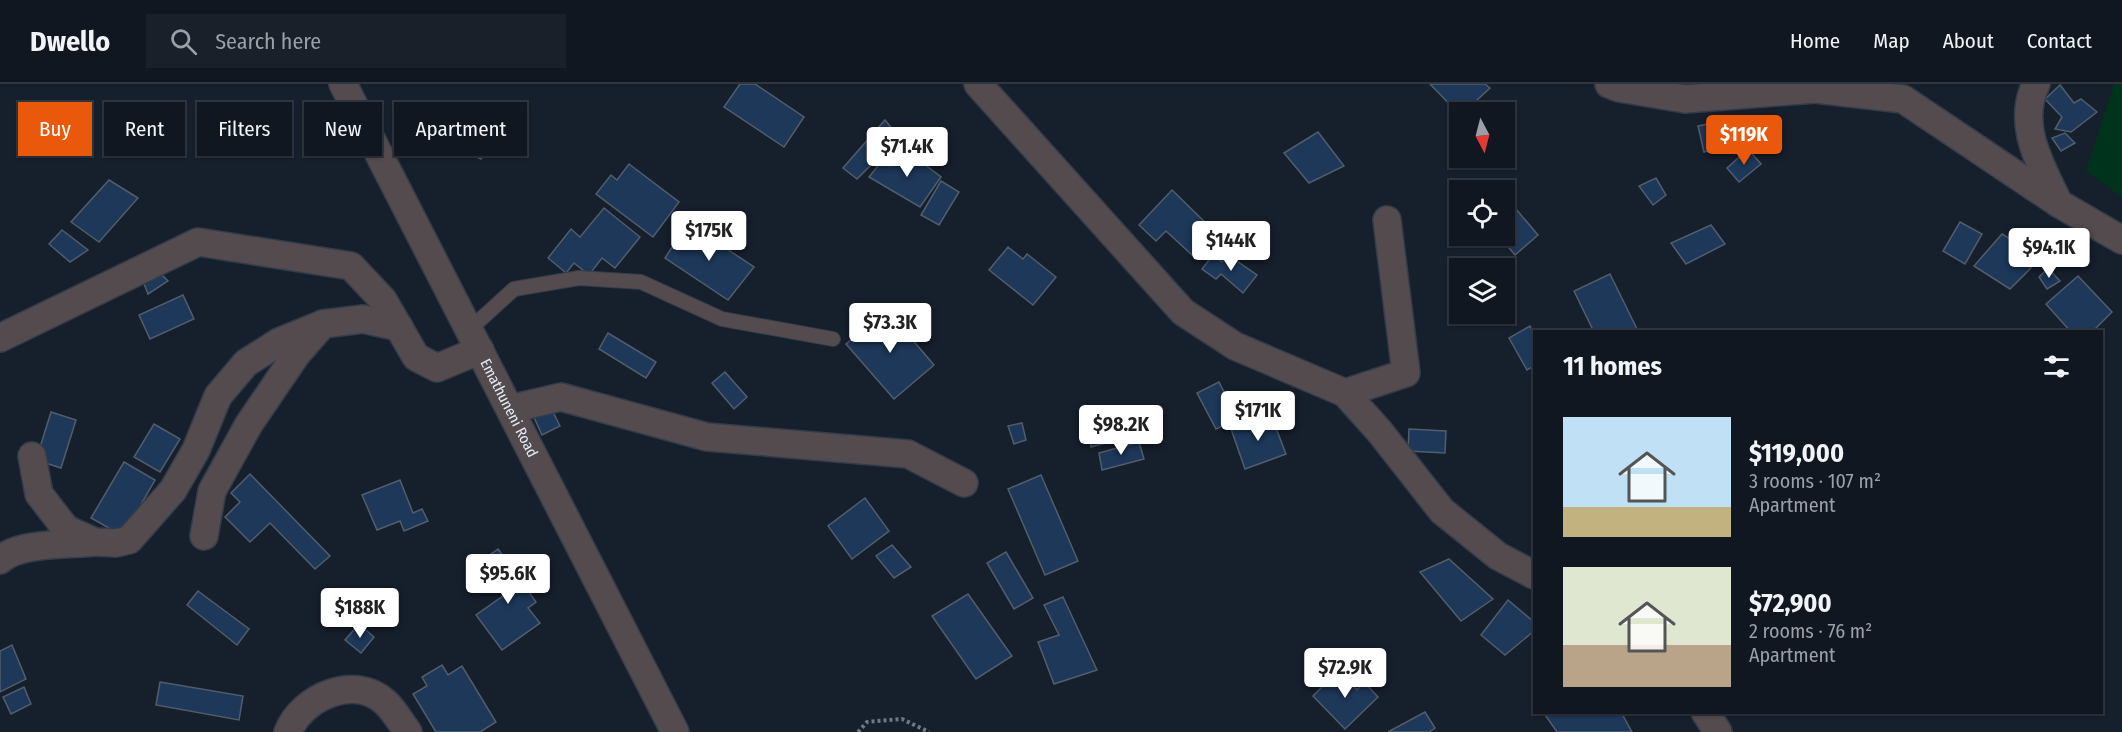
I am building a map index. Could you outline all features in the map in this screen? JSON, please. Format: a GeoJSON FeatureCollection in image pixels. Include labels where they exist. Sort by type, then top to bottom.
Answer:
{"type":"FeatureCollection","features":[{"type":"Feature","properties":{"kind":"street","name":"Emathuneni Road"},"geometry":{"type":"LineString","coordinates":[[343,84],[675,732]]}},
{"type":"Feature","properties":{"kind":"street"},"geometry":{"type":"LineString","coordinates":[[978,84],[988,99],[1183,312],[1235,346],[1345,393],[1380,432],[1442,511],[1498,556],[1533,574]]}},
{"type":"Feature","properties":{"kind":"street"},"geometry":{"type":"LineString","coordinates":[[1609,84],[1619,88],[1685,99],[1815,89],[1903,99],[2058,203],[2122,240]]}},
{"type":"Feature","properties":{"kind":"street"},"geometry":{"type":"LineString","coordinates":[[2036,84],[2028,113],[2031,144],[2058,203]]}},
{"type":"Feature","properties":{"kind":"street"},"geometry":{"type":"LineString","coordinates":[[1345,393],[1406,373],[1387,220]]}},
{"type":"Feature","properties":{"kind":"street"},"geometry":{"type":"LineString","coordinates":[[0,338],[198,242],[351,266],[383,300],[416,357],[437,368],[475,340]]}},
{"type":"Feature","properties":{"kind":"street"},"geometry":{"type":"LineString","coordinates":[[0,560],[8,553],[29,548],[95,542],[116,543],[129,540],[173,490],[196,450],[218,396],[246,363],[279,342],[323,324],[363,319],[399,327]]}},
{"type":"Feature","properties":{"kind":"street"},"geometry":{"type":"LineString","coordinates":[[204,536],[212,491],[249,424],[296,354],[323,324]]}},
{"type":"Feature","properties":{"kind":"street"},"geometry":{"type":"LineString","coordinates":[[510,409],[561,397],[707,437],[908,454],[964,483]]}},
{"type":"Feature","properties":{"kind":"street"},"geometry":{"type":"LineString","coordinates":[[32,456],[39,494],[57,519],[66,529],[95,542]]}},
{"type":"Feature","properties":{"kind":"street"},"geometry":{"type":"LineString","coordinates":[[288,732],[308,704],[332,692],[360,691],[384,701],[408,732]]}},
{"type":"Feature","properties":{"kind":"street"},"geometry":{"type":"LineString","coordinates":[[1706,714],[1718,732]]}},
{"type":"Feature","properties":{"kind":"lane"},"geometry":{"type":"LineString","coordinates":[[475,340],[514,289],[579,279],[641,282],[722,319],[833,339]]}},
{"type":"Feature","properties":{"kind":"path"},"geometry":{"type":"LineString","coordinates":[[858,732],[867,722],[902,719],[929,732]]}},
{"type":"Feature","properties":{"kind":"green space"},"geometry":{"type":"Polygon","coordinates":[[[2114,84],[2122,84],[2122,197],[2086,171],[2114,84]]]}},
{"type":"Feature","properties":{"kind":"building"},"geometry":{"type":"Polygon","coordinates":[[[740,84],[755,84],[804,117],[784,147],[724,107],[740,84]]]}},
{"type":"Feature","properties":{"kind":"building"},"geometry":{"type":"Polygon","coordinates":[[[1430,84],[1485,84],[1490,88],[1475,102],[1449,104],[1430,84]]]}},
{"type":"Feature","properties":{"kind":"building"},"geometry":{"type":"Polygon","coordinates":[[[2060,85],[2074,103],[2081,99],[2097,112],[2071,132],[2055,129],[2062,117],[2045,99],[2060,85]]]}},
{"type":"Feature","properties":{"kind":"building"},"geometry":{"type":"Polygon","coordinates":[[[1730,119],[1736,144],[1704,152],[1698,126],[1730,119]]]}},
{"type":"Feature","properties":{"kind":"building"},"geometry":{"type":"Polygon","coordinates":[[[885,120],[899,137],[857,179],[843,168],[885,120]]]}},
{"type":"Feature","properties":{"kind":"building"},"geometry":{"type":"Polygon","coordinates":[[[1318,132],[1344,166],[1309,183],[1284,153],[1318,132]]]}},
{"type":"Feature","properties":{"kind":"building"},"geometry":{"type":"Polygon","coordinates":[[[2065,133],[2075,143],[2061,151],[2052,138],[2065,133]]]}},
{"type":"Feature","properties":{"kind":"building"},"geometry":{"type":"Polygon","coordinates":[[[903,148],[941,177],[920,207],[869,177],[881,162],[890,166],[903,148]]]}},
{"type":"Feature","properties":{"kind":"building"},"geometry":{"type":"Polygon","coordinates":[[[1748,149],[1761,164],[1739,182],[1727,168],[1748,149]]]}},
{"type":"Feature","properties":{"kind":"building"},"geometry":{"type":"Polygon","coordinates":[[[629,164],[679,202],[653,237],[596,194],[611,175],[617,180],[629,164]]]}},
{"type":"Feature","properties":{"kind":"building"},"geometry":{"type":"Polygon","coordinates":[[[1656,178],[1666,195],[1653,205],[1639,186],[1656,178]]]}},
{"type":"Feature","properties":{"kind":"building"},"geometry":{"type":"Polygon","coordinates":[[[109,180],[138,198],[99,242],[71,222],[109,180]]]}},
{"type":"Feature","properties":{"kind":"building"},"geometry":{"type":"Polygon","coordinates":[[[941,181],[959,192],[939,225],[921,215],[941,181]]]}},
{"type":"Feature","properties":{"kind":"building"},"geometry":{"type":"Polygon","coordinates":[[[1172,190],[1214,231],[1192,255],[1166,231],[1156,241],[1139,225],[1172,190]]]}},
{"type":"Feature","properties":{"kind":"building"},"geometry":{"type":"Polygon","coordinates":[[[604,208],[640,237],[615,268],[602,258],[589,275],[574,263],[566,273],[548,258],[571,229],[580,237],[604,208]]]}},
{"type":"Feature","properties":{"kind":"building"},"geometry":{"type":"Polygon","coordinates":[[[1515,208],[1538,235],[1515,255],[1507,246],[1515,246],[1515,208]]]}},
{"type":"Feature","properties":{"kind":"building"},"geometry":{"type":"Polygon","coordinates":[[[1960,222],[1982,234],[1965,264],[1943,251],[1960,222]]]}},
{"type":"Feature","properties":{"kind":"building"},"geometry":{"type":"Polygon","coordinates":[[[688,223],[754,267],[728,300],[665,258],[688,223]]]}},
{"type":"Feature","properties":{"kind":"building"},"geometry":{"type":"Polygon","coordinates":[[[1711,225],[1725,244],[1686,264],[1671,243],[1711,225]]]}},
{"type":"Feature","properties":{"kind":"building"},"geometry":{"type":"Polygon","coordinates":[[[62,230],[88,250],[70,262],[49,244],[62,230]]]}},
{"type":"Feature","properties":{"kind":"building"},"geometry":{"type":"Polygon","coordinates":[[[2002,234],[2022,246],[2017,257],[2031,268],[2010,289],[1974,266],[2002,234]]]}},
{"type":"Feature","properties":{"kind":"building"},"geometry":{"type":"Polygon","coordinates":[[[1008,247],[1023,259],[1027,254],[1056,277],[1033,305],[989,270],[1008,247]]]}},
{"type":"Feature","properties":{"kind":"building"},"geometry":{"type":"Polygon","coordinates":[[[1213,255],[1222,262],[1228,255],[1257,275],[1243,293],[1221,274],[1216,279],[1202,269],[1213,255]]]}},
{"type":"Feature","properties":{"kind":"building"},"geometry":{"type":"Polygon","coordinates":[[[2048,268],[2060,281],[2047,289],[2039,277],[2048,268]]]}},
{"type":"Feature","properties":{"kind":"building"},"geometry":{"type":"Polygon","coordinates":[[[158,271],[168,281],[148,294],[143,281],[158,271]]]}},
{"type":"Feature","properties":{"kind":"building"},"geometry":{"type":"Polygon","coordinates":[[[1610,274],[1638,330],[1593,330],[1574,291],[1610,274]]]}},
{"type":"Feature","properties":{"kind":"building"},"geometry":{"type":"Polygon","coordinates":[[[2078,276],[2112,312],[2094,330],[2069,330],[2046,304],[2078,276]]]}},
{"type":"Feature","properties":{"kind":"building"},"geometry":{"type":"Polygon","coordinates":[[[183,295],[194,319],[150,339],[139,315],[183,295]]]}},
{"type":"Feature","properties":{"kind":"building"},"geometry":{"type":"Polygon","coordinates":[[[886,309],[934,365],[894,399],[846,344],[886,309]]]}},
{"type":"Feature","properties":{"kind":"building"},"geometry":{"type":"Polygon","coordinates":[[[1530,326],[1533,333],[1533,367],[1527,370],[1509,338],[1530,326]]]}},
{"type":"Feature","properties":{"kind":"building"},"geometry":{"type":"Polygon","coordinates":[[[608,333],[656,362],[646,378],[599,349],[608,333]]]}},
{"type":"Feature","properties":{"kind":"building"},"geometry":{"type":"Polygon","coordinates":[[[725,372],[747,397],[734,409],[712,383],[725,372]]]}},
{"type":"Feature","properties":{"kind":"building"},"geometry":{"type":"Polygon","coordinates":[[[1219,382],[1238,419],[1216,429],[1197,393],[1219,382]]]}},
{"type":"Feature","properties":{"kind":"building"},"geometry":{"type":"Polygon","coordinates":[[[51,412],[76,420],[61,468],[36,460],[51,412]]]}},
{"type":"Feature","properties":{"kind":"building"},"geometry":{"type":"Polygon","coordinates":[[[553,412],[560,426],[542,435],[533,415],[553,412]]]}},
{"type":"Feature","properties":{"kind":"building"},"geometry":{"type":"Polygon","coordinates":[[[1271,415],[1286,454],[1245,469],[1231,429],[1271,415]]]}},
{"type":"Feature","properties":{"kind":"building"},"geometry":{"type":"Polygon","coordinates":[[[1128,419],[1133,436],[1091,447],[1088,430],[1128,419]]]}},
{"type":"Feature","properties":{"kind":"building"},"geometry":{"type":"Polygon","coordinates":[[[1022,423],[1026,440],[1014,444],[1008,426],[1022,423]]]}},
{"type":"Feature","properties":{"kind":"building"},"geometry":{"type":"Polygon","coordinates":[[[154,424],[180,439],[160,472],[134,457],[154,424]]]}},
{"type":"Feature","properties":{"kind":"building"},"geometry":{"type":"Polygon","coordinates":[[[1409,429],[1446,431],[1445,453],[1408,451],[1409,429]]]}},
{"type":"Feature","properties":{"kind":"building"},"geometry":{"type":"Polygon","coordinates":[[[1139,442],[1144,459],[1102,470],[1099,453],[1139,442]]]}},
{"type":"Feature","properties":{"kind":"building"},"geometry":{"type":"Polygon","coordinates":[[[124,462],[155,480],[123,536],[91,518],[124,462]]]}},
{"type":"Feature","properties":{"kind":"building"},"geometry":{"type":"Polygon","coordinates":[[[250,474],[330,556],[315,569],[270,523],[250,542],[225,517],[240,502],[231,493],[250,474]]]}},
{"type":"Feature","properties":{"kind":"building"},"geometry":{"type":"Polygon","coordinates":[[[1041,475],[1078,561],[1045,575],[1008,489],[1041,475]]]}},
{"type":"Feature","properties":{"kind":"building"},"geometry":{"type":"Polygon","coordinates":[[[400,480],[413,513],[422,509],[428,521],[404,531],[400,521],[377,530],[362,495],[400,480]]]}},
{"type":"Feature","properties":{"kind":"building"},"geometry":{"type":"Polygon","coordinates":[[[865,498],[889,531],[852,559],[828,526],[865,498]]]}},
{"type":"Feature","properties":{"kind":"building"},"geometry":{"type":"Polygon","coordinates":[[[892,545],[911,567],[894,578],[876,556],[892,545]]]}},
{"type":"Feature","properties":{"kind":"building"},"geometry":{"type":"Polygon","coordinates":[[[498,549],[536,602],[528,608],[540,623],[502,650],[476,615],[507,593],[483,560],[498,549]]]}},
{"type":"Feature","properties":{"kind":"building"},"geometry":{"type":"Polygon","coordinates":[[[1006,552],[1033,598],[1014,609],[987,563],[1006,552]]]}},
{"type":"Feature","properties":{"kind":"building"},"geometry":{"type":"Polygon","coordinates":[[[1449,559],[1493,599],[1461,621],[1420,572],[1449,559]]]}},
{"type":"Feature","properties":{"kind":"building"},"geometry":{"type":"Polygon","coordinates":[[[198,591],[249,629],[237,645],[187,605],[198,591]]]}},
{"type":"Feature","properties":{"kind":"building"},"geometry":{"type":"Polygon","coordinates":[[[336,594],[347,602],[338,615],[327,607],[336,594]]]}},
{"type":"Feature","properties":{"kind":"building"},"geometry":{"type":"Polygon","coordinates":[[[968,594],[1012,656],[976,679],[932,616],[968,594]]]}},
{"type":"Feature","properties":{"kind":"building"},"geometry":{"type":"Polygon","coordinates":[[[1063,597],[1097,670],[1054,684],[1038,642],[1059,635],[1044,605],[1063,597]]]}},
{"type":"Feature","properties":{"kind":"building"},"geometry":{"type":"Polygon","coordinates":[[[1508,600],[1533,621],[1533,632],[1505,655],[1481,635],[1508,600]]]}},
{"type":"Feature","properties":{"kind":"building"},"geometry":{"type":"Polygon","coordinates":[[[359,624],[374,637],[361,653],[345,640],[359,624]]]}},
{"type":"Feature","properties":{"kind":"building"},"geometry":{"type":"Polygon","coordinates":[[[12,645],[26,679],[0,692],[0,651],[12,645]]]}},
{"type":"Feature","properties":{"kind":"building"},"geometry":{"type":"Polygon","coordinates":[[[442,665],[448,675],[462,666],[496,722],[480,732],[436,732],[413,694],[427,686],[422,677],[442,665]]]}},
{"type":"Feature","properties":{"kind":"building"},"geometry":{"type":"Polygon","coordinates":[[[1338,671],[1357,690],[1364,682],[1378,697],[1345,729],[1313,696],[1338,671]]]}},
{"type":"Feature","properties":{"kind":"building"},"geometry":{"type":"Polygon","coordinates":[[[160,682],[243,696],[239,720],[156,705],[160,682]]]}},
{"type":"Feature","properties":{"kind":"building"},"geometry":{"type":"Polygon","coordinates":[[[24,687],[31,704],[11,714],[3,697],[24,687]]]}},
{"type":"Feature","properties":{"kind":"building"},"geometry":{"type":"Polygon","coordinates":[[[1425,712],[1435,728],[1429,732],[1388,732],[1425,712]]]}},
{"type":"Feature","properties":{"kind":"building"},"geometry":{"type":"Polygon","coordinates":[[[1544,714],[1622,714],[1632,732],[1557,732],[1544,714]]]}}]}
